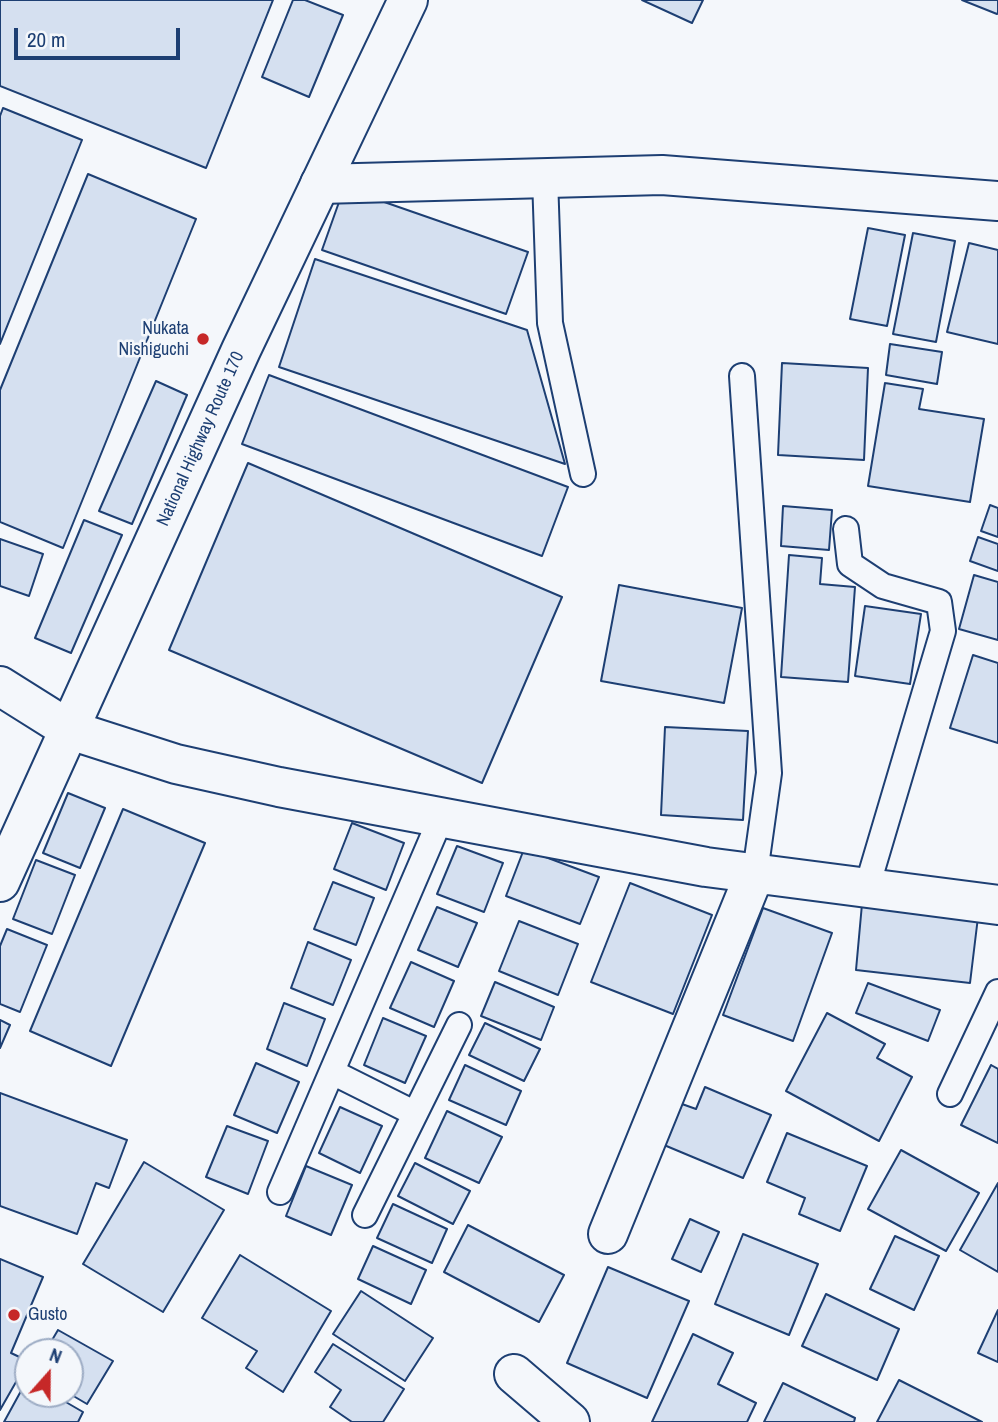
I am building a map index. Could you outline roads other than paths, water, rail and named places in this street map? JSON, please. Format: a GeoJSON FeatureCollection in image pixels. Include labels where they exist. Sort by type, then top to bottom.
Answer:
{"type":"FeatureCollection","features":[{"type":"Feature","properties":{"kind":"main road","name":"National Highway Route 170"},"geometry":{"type":"LineString","coordinates":[[0,882],[320,184],[408,0]]}},
{"type":"Feature","properties":{"kind":"main road"},"geometry":{"type":"LineString","coordinates":[[320,184],[662,175],[998,201]]}},
{"type":"Feature","properties":{"kind":"main road"},"geometry":{"type":"LineString","coordinates":[[0,686],[70,730],[189,767],[440,820],[755,873],[998,905]]}},
{"type":"Feature","properties":{"kind":"main road"},"geometry":{"type":"LineString","coordinates":[[608,1234],[755,873]]}},
{"type":"Feature","properties":{"kind":"main road"},"geometry":{"type":"LineString","coordinates":[[514,1374],[570,1422]]}},
{"type":"Feature","properties":{"kind":"lane"},"geometry":{"type":"LineString","coordinates":[[545,178],[550,323],[583,474]]}},
{"type":"Feature","properties":{"kind":"lane"},"geometry":{"type":"LineString","coordinates":[[742,376],[769,774],[755,873]]}},
{"type":"Feature","properties":{"kind":"lane"},"geometry":{"type":"LineString","coordinates":[[846,528],[850,564],[883,586],[939,602],[943,631],[867,887]]}},
{"type":"Feature","properties":{"kind":"lane"},"geometry":{"type":"LineString","coordinates":[[280,1192],[440,820]]}},
{"type":"Feature","properties":{"kind":"lane"},"geometry":{"type":"LineString","coordinates":[[950,1094],[998,992]]}},
{"type":"Feature","properties":{"kind":"lane"},"geometry":{"type":"LineString","coordinates":[[365,1215],[459,1025]]}},
{"type":"Feature","properties":{"kind":"lane"},"geometry":{"type":"LineString","coordinates":[[332,1072],[414,1113]]}},
{"type":"Feature","properties":{"kind":"place","name":"Nukata Nishiguchi"},"geometry":{"type":"Point","coordinates":[203,339]}},
{"type":"Feature","properties":{"kind":"place","name":"Gusto"},"geometry":{"type":"Point","coordinates":[14,1315]}}]}
